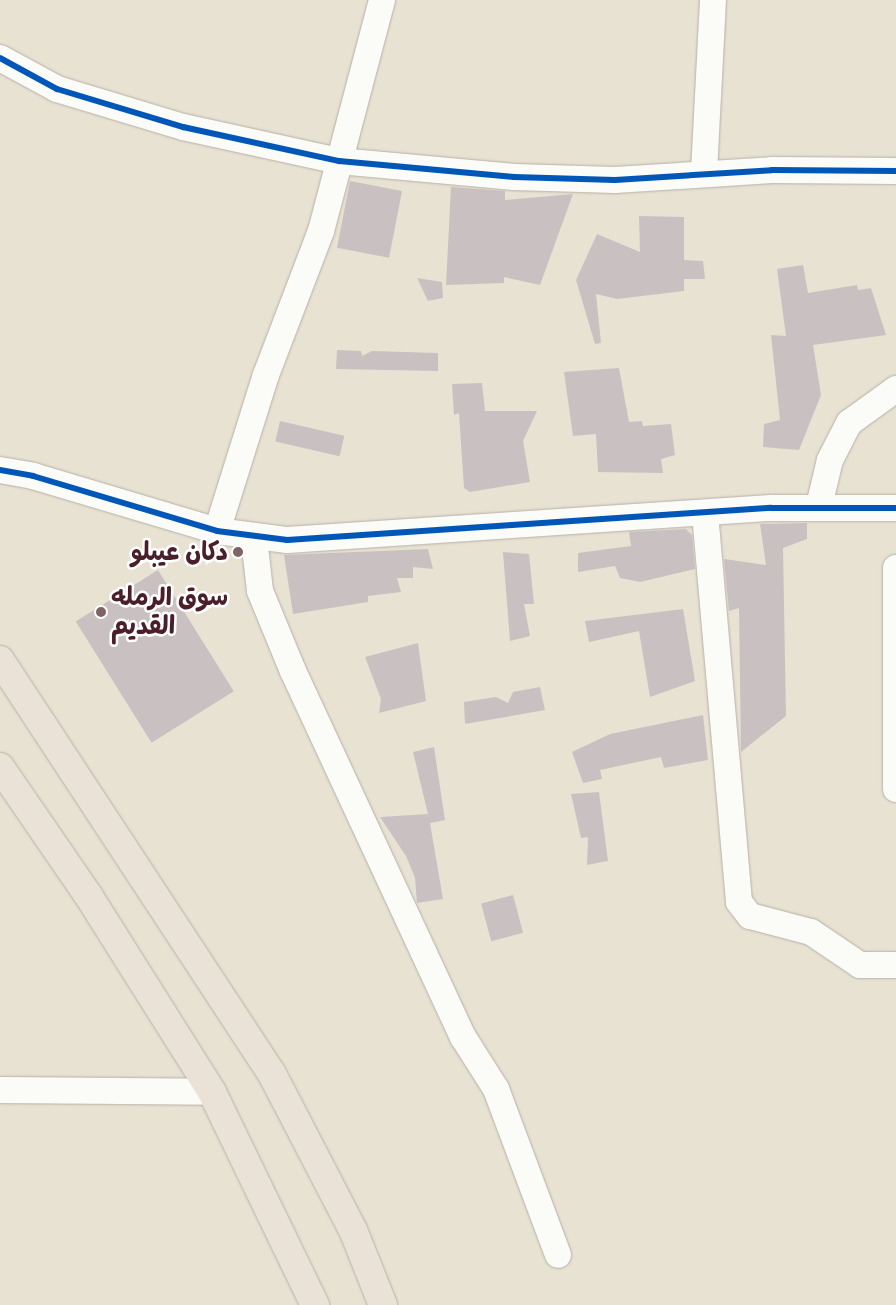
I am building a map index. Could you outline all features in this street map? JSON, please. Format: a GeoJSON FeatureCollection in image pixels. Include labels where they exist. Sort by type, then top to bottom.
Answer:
{"type":"FeatureCollection","features":[{"type":"Feature","properties":{"kind":"main road"},"geometry":{"type":"LineString","coordinates":[[0,660],[271,1072],[353,1230],[383,1305]]}},
{"type":"Feature","properties":{"kind":"main road"},"geometry":{"type":"LineString","coordinates":[[0,767],[88,895],[212,1092],[315,1305]]}},
{"type":"Feature","properties":{"kind":"street"},"geometry":{"type":"LineString","coordinates":[[217,531],[266,375],[321,231],[382,0]]}},
{"type":"Feature","properties":{"kind":"street"},"geometry":{"type":"LineString","coordinates":[[704,172],[713,0]]}},
{"type":"Feature","properties":{"kind":"street"},"geometry":{"type":"LineString","coordinates":[[0,58],[57,89],[255,146],[339,160],[523,178],[616,180],[704,172],[896,171]]}},
{"type":"Feature","properties":{"kind":"street"},"geometry":{"type":"LineString","coordinates":[[819,506],[830,460],[850,423],[896,389]]}},
{"type":"Feature","properties":{"kind":"street"},"geometry":{"type":"LineString","coordinates":[[0,470],[33,476],[217,531],[254,538],[287,540],[819,506],[896,508]]}},
{"type":"Feature","properties":{"kind":"street"},"geometry":{"type":"LineString","coordinates":[[705,513],[739,902],[750,916],[810,932],[860,965],[896,965]]}},
{"type":"Feature","properties":{"kind":"street"},"geometry":{"type":"LineString","coordinates":[[254,538],[260,591],[292,671],[446,1001],[496,1089],[558,1255]]}},
{"type":"Feature","properties":{"kind":"street"},"geometry":{"type":"LineString","coordinates":[[896,568],[896,789]]}},
{"type":"Feature","properties":{"kind":"street"},"geometry":{"type":"LineString","coordinates":[[0,1090],[212,1092]]}},
{"type":"Feature","properties":{"kind":"building"},"geometry":{"type":"Polygon","coordinates":[[[350,181],[402,191],[389,258],[337,248],[350,181]]]}},
{"type":"Feature","properties":{"kind":"building"},"geometry":{"type":"Polygon","coordinates":[[[451,187],[505,191],[505,200],[573,194],[540,285],[504,277],[504,283],[446,285],[451,187]]]}},
{"type":"Feature","properties":{"kind":"building"},"geometry":{"type":"Polygon","coordinates":[[[639,216],[684,217],[684,260],[703,261],[705,279],[684,279],[684,291],[617,299],[596,294],[601,343],[595,344],[576,280],[597,234],[640,252],[639,216]]]}},
{"type":"Feature","properties":{"kind":"building"},"geometry":{"type":"Polygon","coordinates":[[[803,265],[808,293],[857,285],[858,290],[871,288],[886,335],[813,345],[821,395],[799,450],[763,447],[764,424],[780,420],[771,335],[786,336],[777,269],[803,265]]]}},
{"type":"Feature","properties":{"kind":"building"},"geometry":{"type":"Polygon","coordinates":[[[417,278],[442,282],[443,298],[428,301],[417,278]]]}},
{"type":"Feature","properties":{"kind":"building"},"geometry":{"type":"Polygon","coordinates":[[[337,350],[361,351],[362,356],[372,351],[438,353],[438,371],[336,369],[337,350]]]}},
{"type":"Feature","properties":{"kind":"building"},"geometry":{"type":"Polygon","coordinates":[[[619,368],[629,422],[642,421],[643,426],[671,424],[675,455],[661,459],[663,473],[598,472],[596,434],[573,436],[564,372],[619,368]]]}},
{"type":"Feature","properties":{"kind":"building"},"geometry":{"type":"Polygon","coordinates":[[[482,383],[485,411],[537,411],[523,441],[530,482],[470,492],[464,488],[459,413],[454,415],[452,384],[482,383]]]}},
{"type":"Feature","properties":{"kind":"building"},"geometry":{"type":"Polygon","coordinates":[[[280,421],[344,436],[340,456],[275,441],[280,421]]]}},
{"type":"Feature","properties":{"kind":"building"},"geometry":{"type":"Polygon","coordinates":[[[807,523],[807,539],[783,548],[786,716],[741,752],[739,608],[729,611],[724,559],[766,565],[760,524],[807,523]]]}},
{"type":"Feature","properties":{"kind":"building"},"geometry":{"type":"Polygon","coordinates":[[[686,529],[692,535],[695,569],[640,582],[620,578],[615,566],[578,572],[578,553],[631,546],[629,532],[686,529]]]}},
{"type":"Feature","properties":{"kind":"building"},"geometry":{"type":"Polygon","coordinates":[[[428,549],[433,569],[413,567],[413,578],[397,578],[401,592],[368,596],[368,602],[293,614],[284,555],[428,549]]]}},
{"type":"Feature","properties":{"kind":"building"},"geometry":{"type":"Polygon","coordinates":[[[503,552],[529,554],[534,604],[524,604],[530,636],[510,641],[503,552]]]}},
{"type":"Feature","properties":{"kind":"building"},"geometry":{"type":"Polygon","coordinates":[[[158,570],[234,691],[152,743],[76,621],[158,570]]]}},
{"type":"Feature","properties":{"kind":"building"},"geometry":{"type":"Polygon","coordinates":[[[683,609],[695,681],[650,697],[639,631],[589,642],[585,621],[683,609]]]}},
{"type":"Feature","properties":{"kind":"building"},"geometry":{"type":"Polygon","coordinates":[[[418,643],[426,701],[379,713],[381,699],[365,657],[418,643]]]}},
{"type":"Feature","properties":{"kind":"building"},"geometry":{"type":"Polygon","coordinates":[[[540,687],[545,710],[465,724],[464,702],[496,697],[508,703],[513,692],[540,687]]]}},
{"type":"Feature","properties":{"kind":"building"},"geometry":{"type":"Polygon","coordinates":[[[703,715],[708,760],[664,768],[661,757],[600,770],[602,779],[583,783],[572,752],[610,734],[703,715]]]}},
{"type":"Feature","properties":{"kind":"building"},"geometry":{"type":"Polygon","coordinates":[[[434,747],[445,820],[430,823],[443,899],[417,903],[415,878],[406,856],[380,817],[428,814],[413,752],[434,747]]]}},
{"type":"Feature","properties":{"kind":"building"},"geometry":{"type":"Polygon","coordinates":[[[599,792],[608,861],[587,865],[588,837],[581,838],[571,794],[599,792]]]}},
{"type":"Feature","properties":{"kind":"building"},"geometry":{"type":"Polygon","coordinates":[[[513,895],[523,933],[491,941],[481,904],[513,895]]]}},
{"type":"Feature","properties":{"kind":"cycle path"},"geometry":{"type":"LineString","coordinates":[[0,58],[57,89],[183,127],[339,161],[514,177],[615,180],[772,170],[896,171]]}},
{"type":"Feature","properties":{"kind":"cycle path"},"geometry":{"type":"LineString","coordinates":[[0,470],[33,476],[217,531],[287,540],[771,508],[896,508]]}},
{"type":"Feature","properties":{"kind":"place","name":"دكان عيبلو"},"geometry":{"type":"Point","coordinates":[238,552]}},
{"type":"Feature","properties":{"kind":"place","name":"سوق الرمله القديم"},"geometry":{"type":"Point","coordinates":[101,612]}}]}
